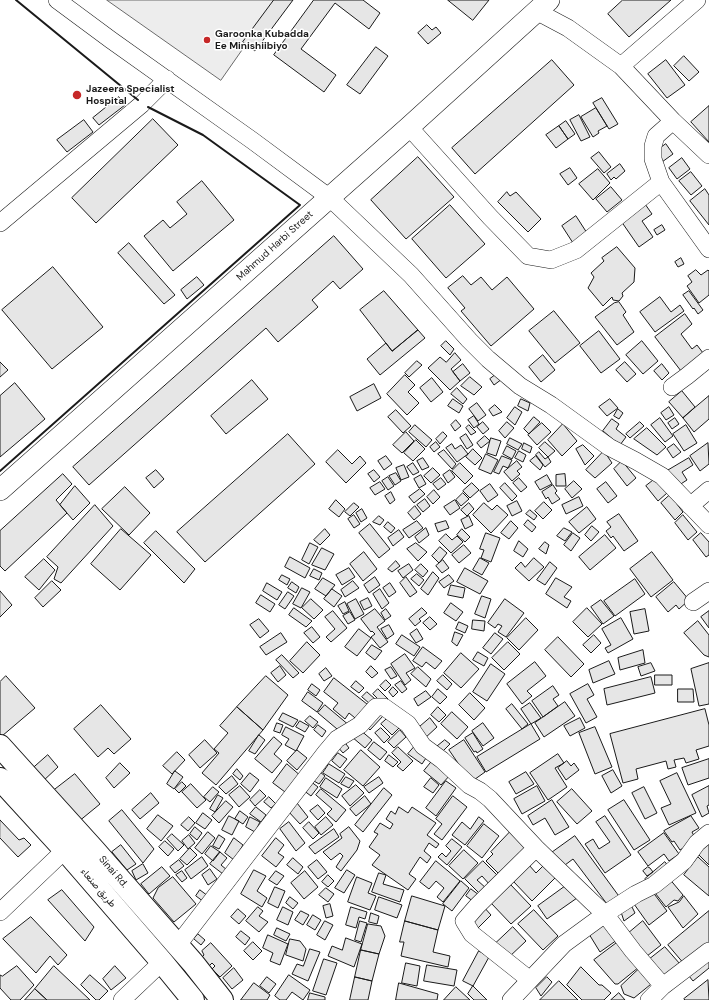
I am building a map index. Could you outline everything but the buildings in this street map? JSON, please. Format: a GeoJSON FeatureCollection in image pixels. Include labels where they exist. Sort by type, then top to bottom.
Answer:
{"type":"FeatureCollection","features":[{"type":"Feature","properties":{"kind":"main road","name":"Sinai Rd."},"geometry":{"type":"LineString","coordinates":[[0,746],[193,963],[222,1000]]}},
{"type":"Feature","properties":{"kind":"main road","name":"طريق صنعاء"},"geometry":{"type":"LineString","coordinates":[[0,779],[66,850],[193,1000]]}},
{"type":"Feature","properties":{"kind":"street"},"geometry":{"type":"LineString","coordinates":[[57,0],[330,198],[411,275],[469,340],[499,368],[520,386],[551,405],[608,447],[662,476],[709,525]]}},
{"type":"Feature","properties":{"kind":"street"},"geometry":{"type":"LineString","coordinates":[[621,66],[697,0]]}},
{"type":"Feature","properties":{"kind":"street"},"geometry":{"type":"LineString","coordinates":[[543,5],[568,28],[621,66],[673,121],[709,155]]}},
{"type":"Feature","properties":{"kind":"street","name":"Mahmud Harbi Street"},"geometry":{"type":"LineString","coordinates":[[0,490],[330,198],[543,5]]}},
{"type":"Feature","properties":{"kind":"street"},"geometry":{"type":"LineString","coordinates":[[0,223],[142,104],[167,79]]}},
{"type":"Feature","properties":{"kind":"street"},"geometry":{"type":"LineString","coordinates":[[673,121],[656,136],[653,146],[653,159],[661,182],[709,250]]}},
{"type":"Feature","properties":{"kind":"street"},"geometry":{"type":"LineString","coordinates":[[409,127],[490,217],[528,256],[551,260],[576,250],[661,182]]}},
{"type":"Feature","properties":{"kind":"street"},"geometry":{"type":"LineString","coordinates":[[672,387],[709,358]]}},
{"type":"Feature","properties":{"kind":"street"},"geometry":{"type":"LineString","coordinates":[[690,506],[709,490]]}},
{"type":"Feature","properties":{"kind":"street"},"geometry":{"type":"LineString","coordinates":[[693,602],[709,591]]}},
{"type":"Feature","properties":{"kind":"street"},"geometry":{"type":"LineString","coordinates":[[178,946],[326,752],[337,739],[360,725],[376,707],[384,708],[408,724],[423,746],[442,760],[469,785],[490,799],[536,848],[605,914],[633,951],[663,986]]}},
{"type":"Feature","properties":{"kind":"street"},"geometry":{"type":"LineString","coordinates":[[510,1000],[564,944],[605,914],[636,894],[654,885],[684,861],[697,843],[709,833]]}},
{"type":"Feature","properties":{"kind":"street"},"geometry":{"type":"LineString","coordinates":[[530,980],[472,934],[464,921],[477,906],[536,848]]}},
{"type":"Feature","properties":{"kind":"street"},"geometry":{"type":"LineString","coordinates":[[0,912],[66,850]]}},
{"type":"Feature","properties":{"kind":"street"},"geometry":{"type":"LineString","coordinates":[[650,1000],[663,986],[709,951]]}},
{"type":"Feature","properties":{"kind":"street"},"geometry":{"type":"LineString","coordinates":[[122,1000],[162,962]]}},
{"type":"Feature","properties":{"kind":"shaded area","name":"Garoonka Kubadda Ee Minishiibiyo"},"geometry":{"type":"Polygon","coordinates":[[[107,0],[277,0],[221,80],[107,0]]]}},
{"type":"Feature","properties":{"kind":"wall"},"geometry":{"type":"LineString","coordinates":[[16,0],[138,100]]}},
{"type":"Feature","properties":{"kind":"wall"},"geometry":{"type":"LineString","coordinates":[[0,471],[300,205],[203,135],[148,107]]}},
{"type":"Feature","properties":{"kind":"place","name":"Garoonka Kubadda Ee Minishiibiyo"},"geometry":{"type":"Point","coordinates":[207,40]}},
{"type":"Feature","properties":{"kind":"place","name":"Jazeera Specialist Hospital"},"geometry":{"type":"Point","coordinates":[77,95]}}]}
